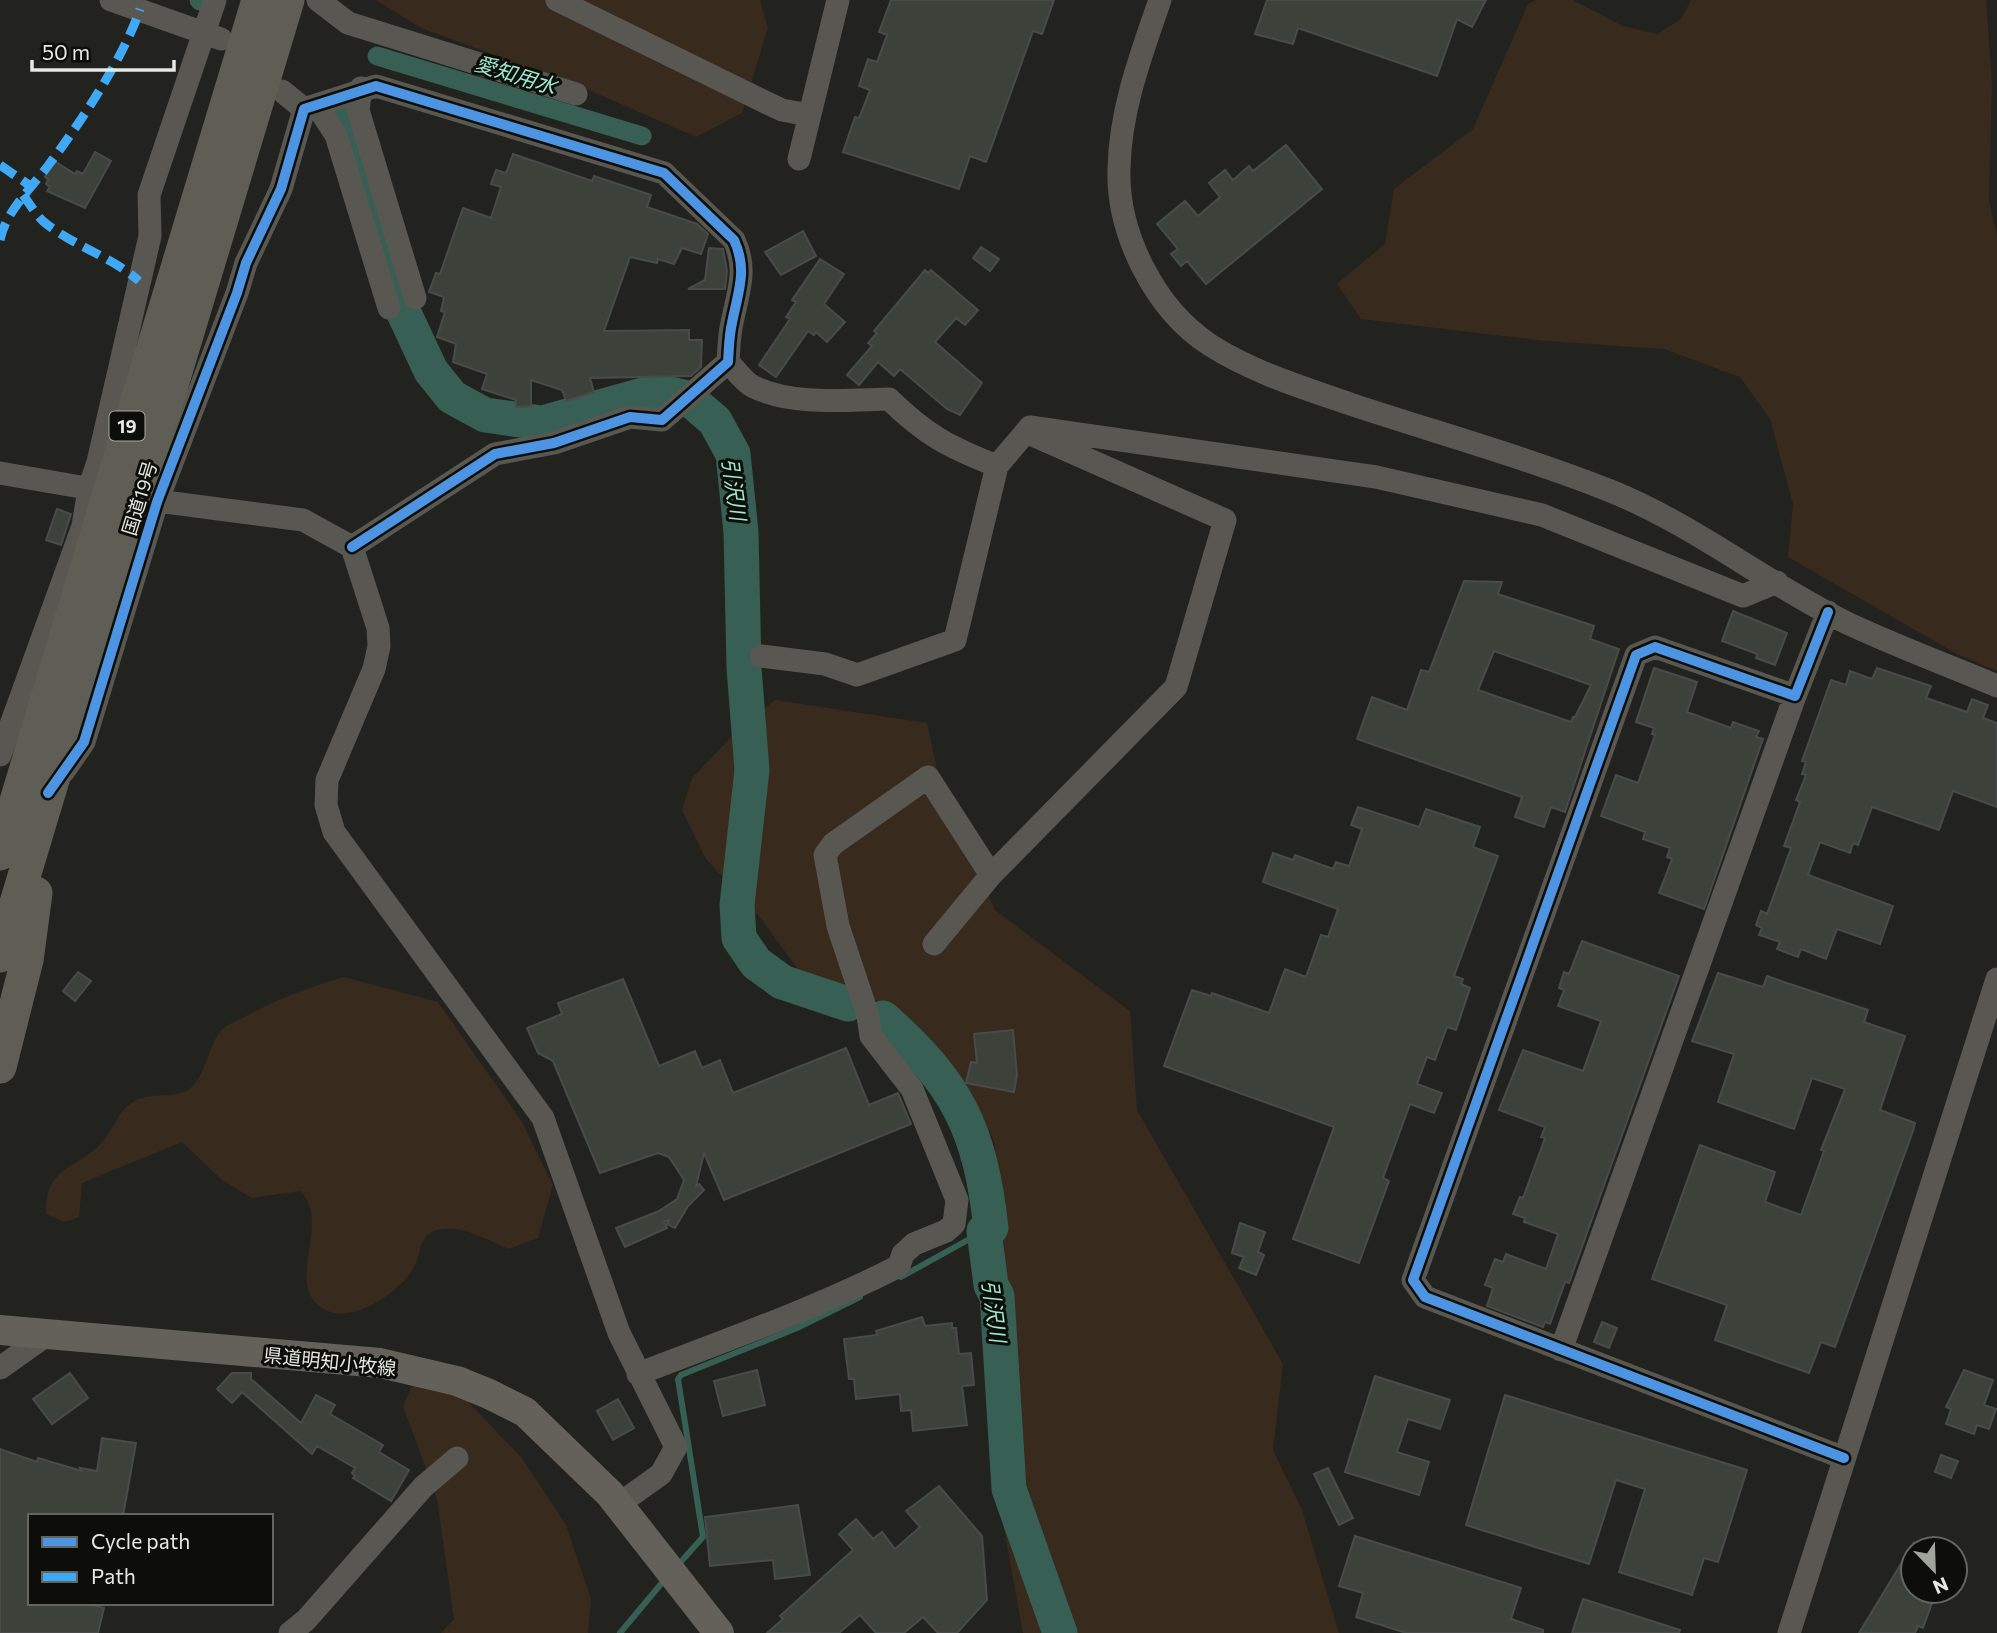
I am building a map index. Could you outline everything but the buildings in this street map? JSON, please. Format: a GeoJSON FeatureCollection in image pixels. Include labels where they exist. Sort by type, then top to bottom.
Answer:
{"type":"FeatureCollection","features":[{"type":"Feature","properties":{"kind":"highway","name":"国道19号"},"geometry":{"type":"LineString","coordinates":[[0,956],[98,491],[258,0]]}},
{"type":"Feature","properties":{"kind":"highway","name":"国道19号"},"geometry":{"type":"LineString","coordinates":[[0,854],[33,794],[148,500],[288,0]]}},
{"type":"Feature","properties":{"kind":"highway"},"geometry":{"type":"LineString","coordinates":[[0,835],[33,794]]}},
{"type":"Feature","properties":{"kind":"highway"},"geometry":{"type":"LineString","coordinates":[[0,1067],[27,960],[33,794]]}},
{"type":"Feature","properties":{"kind":"main road","name":"県道明知小牧線"},"geometry":{"type":"LineString","coordinates":[[0,1330],[380,1363],[457,1381],[525,1412],[619,1504],[719,1633]]}},
{"type":"Feature","properties":{"kind":"street"},"geometry":{"type":"LineString","coordinates":[[111,0],[212,36]]}},
{"type":"Feature","properties":{"kind":"street"},"geometry":{"type":"LineString","coordinates":[[0,755],[98,491],[98,462],[159,238],[149,195],[212,36],[215,0]]}},
{"type":"Feature","properties":{"kind":"street"},"geometry":{"type":"LineString","coordinates":[[318,0],[348,23],[576,93]]}},
{"type":"Feature","properties":{"kind":"street"},"geometry":{"type":"LineString","coordinates":[[557,0],[758,99],[782,110],[809,116]]}},
{"type":"Feature","properties":{"kind":"street"},"geometry":{"type":"LineString","coordinates":[[799,159],[838,0]]}},
{"type":"Feature","properties":{"kind":"street"},"geometry":{"type":"LineString","coordinates":[[1160,0],[1135,71],[1121,134],[1118,172],[1124,216],[1142,266],[1170,310],[1209,344],[1272,377],[1615,493],[1828,612],[1997,686]]}},
{"type":"Feature","properties":{"kind":"street"},"geometry":{"type":"LineString","coordinates":[[352,547],[495,454],[554,443],[630,417],[662,420],[728,362],[731,324],[743,274],[741,255],[734,240],[664,173],[376,86],[361,88],[311,108],[281,189],[235,260],[237,293],[148,500],[303,520],[352,547],[378,628],[379,646],[374,669],[327,780],[326,805],[334,832],[542,1118],[619,1333],[676,1447],[661,1474],[619,1504]]}},
{"type":"Feature","properties":{"kind":"street"},"geometry":{"type":"LineString","coordinates":[[361,88],[359,110],[415,298]]}},
{"type":"Feature","properties":{"kind":"street"},"geometry":{"type":"LineString","coordinates":[[282,91],[311,108],[336,135],[389,308]]}},
{"type":"Feature","properties":{"kind":"street"},"geometry":{"type":"LineString","coordinates":[[728,362],[750,385],[775,394],[836,400],[889,399],[921,430],[958,451],[997,466]]}},
{"type":"Feature","properties":{"kind":"street"},"geometry":{"type":"LineString","coordinates":[[761,656],[825,664],[857,675],[954,640],[997,466],[1030,427],[1376,477],[1542,515],[1743,596],[1777,582]]}},
{"type":"Feature","properties":{"kind":"street"},"geometry":{"type":"LineString","coordinates":[[934,944],[991,875],[1176,687],[1226,520],[1026,432]]}},
{"type":"Feature","properties":{"kind":"street"},"geometry":{"type":"LineString","coordinates":[[0,473],[98,491]]}},
{"type":"Feature","properties":{"kind":"street"},"geometry":{"type":"LineString","coordinates":[[1561,1350],[1795,696],[1828,612]]}},
{"type":"Feature","properties":{"kind":"street"},"geometry":{"type":"LineString","coordinates":[[1795,696],[1655,647],[1636,655],[1413,1280],[1424,1297],[1844,1458]]}},
{"type":"Feature","properties":{"kind":"street"},"geometry":{"type":"LineString","coordinates":[[638,1374],[802,1312],[860,1286],[900,1266],[903,1254],[914,1244],[946,1231],[954,1224],[958,1213],[957,1200],[912,1089],[871,1036],[868,1016],[838,926],[825,855],[833,844],[928,777],[991,875]]}},
{"type":"Feature","properties":{"kind":"street"},"geometry":{"type":"LineString","coordinates":[[1788,1633],[1997,979]]}},
{"type":"Feature","properties":{"kind":"street"},"geometry":{"type":"LineString","coordinates":[[0,1368],[48,1335]]}},
{"type":"Feature","properties":{"kind":"street"},"geometry":{"type":"LineString","coordinates":[[290,1633],[314,1611],[423,1487],[457,1458]]}},
{"type":"Feature","properties":{"kind":"shaded area"},"geometry":{"type":"Polygon","coordinates":[[[376,0],[760,0],[768,28],[742,113],[696,137],[582,87],[421,28],[376,0]]]}},
{"type":"Feature","properties":{"kind":"shaded area"},"geometry":{"type":"Polygon","coordinates":[[[1536,0],[1573,0],[1623,26],[1657,34],[1681,19],[1691,0],[1986,0],[1992,82],[1989,201],[1997,235],[1997,671],[1957,654],[1788,557],[1793,504],[1770,419],[1740,377],[1664,349],[1545,341],[1361,319],[1337,284],[1385,244],[1394,189],[1473,129],[1528,4],[1536,0]]]}},
{"type":"Feature","properties":{"kind":"shaded area"},"geometry":{"type":"Polygon","coordinates":[[[775,700],[927,723],[940,783],[995,910],[1130,1011],[1137,1110],[1283,1364],[1273,1450],[1302,1510],[1339,1633],[1023,1633],[1000,1507],[1008,1295],[994,1141],[952,1067],[886,1005],[799,971],[762,920],[706,859],[682,810],[692,778],[737,731],[775,700]]]}},
{"type":"Feature","properties":{"kind":"shaded area"},"geometry":{"type":"Polygon","coordinates":[[[344,977],[438,1002],[522,1122],[553,1185],[538,1238],[509,1249],[461,1230],[441,1229],[432,1232],[424,1239],[413,1269],[398,1287],[363,1309],[339,1314],[328,1311],[314,1301],[308,1288],[312,1220],[309,1204],[300,1191],[252,1198],[223,1181],[182,1142],[82,1183],[79,1217],[65,1222],[46,1214],[47,1198],[57,1177],[104,1140],[128,1106],[145,1097],[184,1092],[197,1081],[222,1029],[305,989],[344,977]]]}},
{"type":"Feature","properties":{"kind":"shaded area"},"geometry":{"type":"Polygon","coordinates":[[[442,1375],[522,1458],[566,1525],[591,1599],[588,1633],[441,1633],[454,1619],[437,1499],[403,1406],[414,1381],[442,1375]]]}},
{"type":"Feature","properties":{"kind":"waterway","name":"愛知用水"},"geometry":{"type":"LineString","coordinates":[[377,56],[642,136]]}},
{"type":"Feature","properties":{"kind":"waterway","name":"引沢川"},"geometry":{"type":"LineString","coordinates":[[341,107],[403,311],[431,371],[452,397],[485,415],[542,423],[657,391],[688,398],[715,421],[733,454],[741,532],[744,668],[752,770],[737,905],[739,938],[756,963],[782,982],[848,1004]]}},
{"type":"Feature","properties":{"kind":"waterway","name":"引沢川"},"geometry":{"type":"LineString","coordinates":[[883,1018],[909,1042],[947,1088],[961,1111],[980,1163],[991,1228],[984,1231],[991,1285],[997,1296],[1009,1489],[1060,1633]]}},
{"type":"Feature","properties":{"kind":"waterway"},"geometry":{"type":"LineString","coordinates":[[901,1277],[984,1231]]}},
{"type":"Feature","properties":{"kind":"waterway"},"geometry":{"type":"LineString","coordinates":[[678,1565],[703,1537],[678,1379],[681,1375],[797,1328],[860,1297]]}},
{"type":"Feature","properties":{"kind":"waterway"},"geometry":{"type":"LineString","coordinates":[[620,1633],[666,1578]]}},
{"type":"Feature","properties":{"kind":"marked path"},"geometry":{"type":"LineString","coordinates":[[0,240],[14,209],[62,147],[101,89],[124,48],[140,9]]}},
{"type":"Feature","properties":{"kind":"marked path"},"geometry":{"type":"LineString","coordinates":[[0,165],[29,185]]}},
{"type":"Feature","properties":{"kind":"marked path"},"geometry":{"type":"LineString","coordinates":[[23,195],[41,219],[55,230],[139,281]]}},
{"type":"Feature","properties":{"kind":"cycle path"},"geometry":{"type":"LineString","coordinates":[[48,793],[84,742],[157,502],[246,263],[281,189],[304,109],[376,86],[664,173],[734,240],[741,271],[730,332],[728,362],[662,420],[630,417],[554,443],[495,454],[352,547]]}},
{"type":"Feature","properties":{"kind":"cycle path"},"geometry":{"type":"LineString","coordinates":[[1828,612],[1795,696],[1655,647],[1636,655],[1413,1280],[1425,1297],[1844,1458]]}}]}
